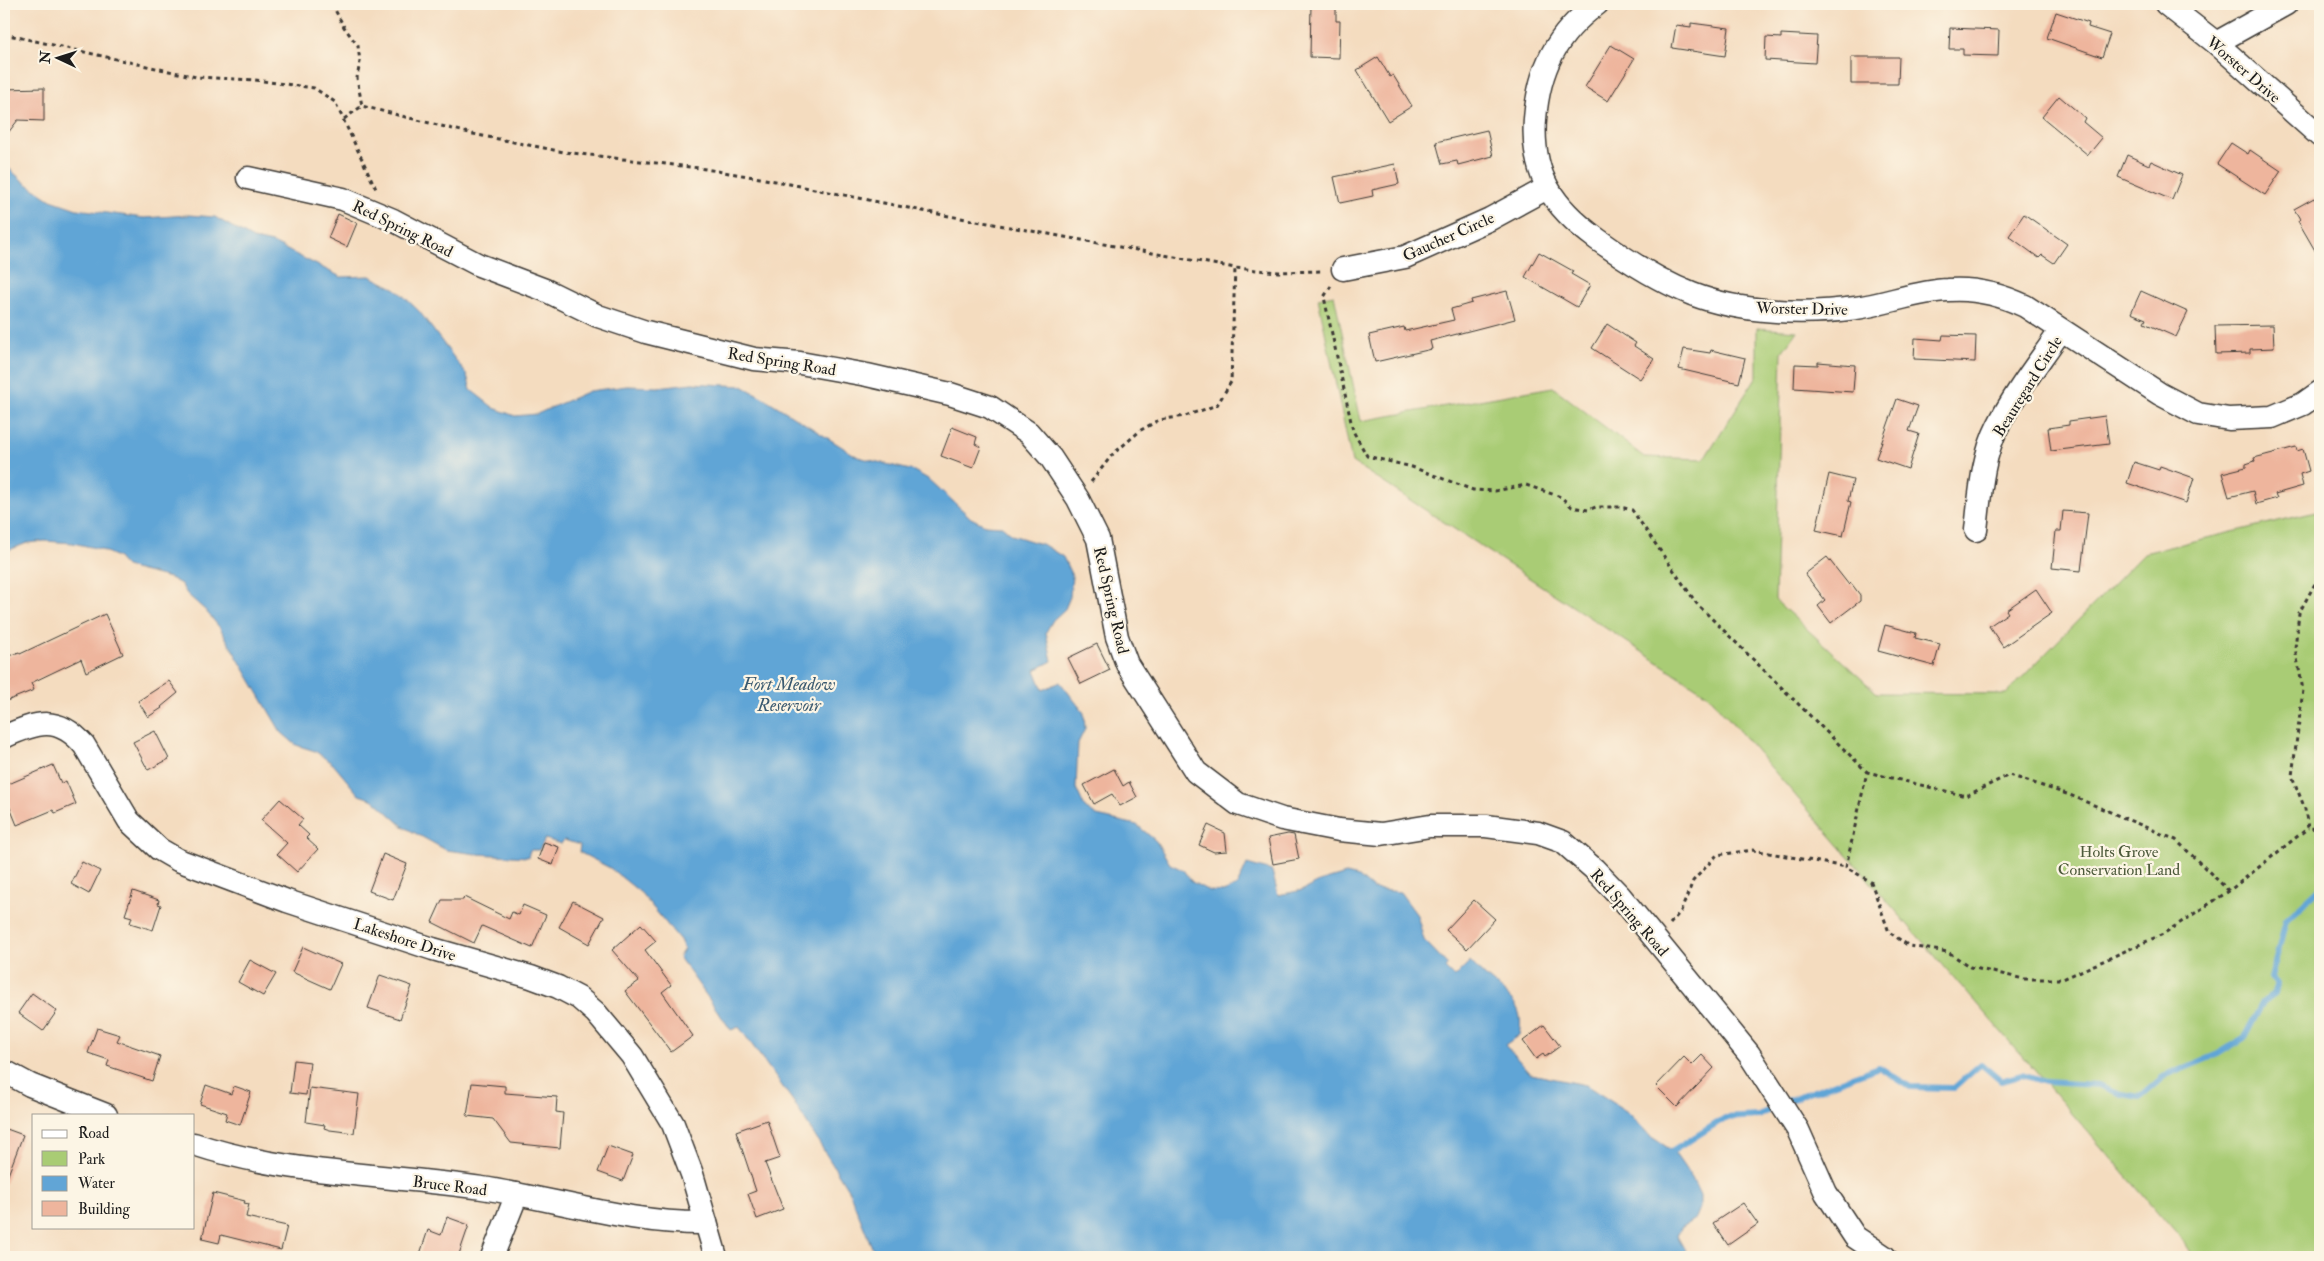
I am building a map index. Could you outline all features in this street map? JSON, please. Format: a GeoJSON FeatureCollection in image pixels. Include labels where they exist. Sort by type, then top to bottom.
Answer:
{"type":"FeatureCollection","features":[{"type":"Feature","properties":{"kind":"street","name":"Worster Drive"},"geometry":{"type":"LineString","coordinates":[[1597,4],[1586,12],[1560,39],[1545,66],[1537,92],[1534,128],[1536,157],[1547,188],[1576,223],[1613,250],[1692,294],[1732,305],[1776,310],[1816,311],[1857,308],[1948,290],[1981,292],[2005,297],[2025,306],[2160,394],[2198,414],[2229,419],[2272,417],[2303,404],[2320,392]]}},
{"type":"Feature","properties":{"kind":"street","name":"Worster Drive"},"geometry":{"type":"LineString","coordinates":[[2166,4],[2216,43],[2320,136]]}},
{"type":"Feature","properties":{"kind":"street"},"geometry":{"type":"LineString","coordinates":[[2216,43],[2286,4]]}},
{"type":"Feature","properties":{"kind":"street","name":"Red Spring Road"},"geometry":{"type":"LineString","coordinates":[[248,178],[344,199],[383,216],[479,265],[545,290],[614,322],[713,350],[754,359],[800,363],[867,374],[950,394],[990,407],[1029,432],[1051,458],[1078,499],[1098,539],[1117,637],[1127,664],[1196,772],[1238,804],[1282,819],[1339,830],[1381,834],[1430,826],[1486,826],[1538,833],[1563,842],[1594,869],[1620,896],[1749,1054],[1798,1130],[1826,1193],[1855,1237],[1885,1257]]}},
{"type":"Feature","properties":{"kind":"street","name":"Gaucher Circle"},"geometry":{"type":"LineString","coordinates":[[1343,269],[1405,257],[1490,219],[1547,188]]}},
{"type":"Feature","properties":{"kind":"street","name":"Beauregard Circle"},"geometry":{"type":"LineString","coordinates":[[1976,530],[1981,484],[1988,454],[1998,426],[2061,330]]}},
{"type":"Feature","properties":{"kind":"street","name":"Lakeshore Drive"},"geometry":{"type":"LineString","coordinates":[[4,737],[33,726],[48,723],[63,727],[76,735],[84,745],[129,821],[159,849],[178,860],[287,901],[424,946],[531,977],[558,987],[579,998],[596,1013],[632,1056],[673,1124],[692,1174],[716,1257]]}},
{"type":"Feature","properties":{"kind":"street"},"geometry":{"type":"LineString","coordinates":[[4,1071],[30,1086],[103,1114]]}},
{"type":"Feature","properties":{"kind":"street","name":"Bruce Road"},"geometry":{"type":"LineString","coordinates":[[195,1144],[243,1159],[298,1169],[443,1183],[517,1194],[641,1219],[663,1222],[706,1223]]}},
{"type":"Feature","properties":{"kind":"street"},"geometry":{"type":"LineString","coordinates":[[492,1257],[517,1194]]}},
{"type":"Feature","properties":{"kind":"path"},"geometry":{"type":"LineString","coordinates":[[332,4],[344,27],[358,46],[360,62],[358,78],[362,106]]}},
{"type":"Feature","properties":{"kind":"path"},"geometry":{"type":"LineString","coordinates":[[4,34],[196,77],[255,80],[314,88],[336,102],[376,188],[383,216]]}},
{"type":"Feature","properties":{"kind":"path"},"geometry":{"type":"LineString","coordinates":[[344,119],[362,106],[473,134],[564,152],[699,168],[760,178],[933,213],[1235,268],[1278,272],[1343,269]]}},
{"type":"Feature","properties":{"kind":"path"},"geometry":{"type":"LineString","coordinates":[[1078,499],[1112,455],[1141,430],[1159,420],[1185,416],[1217,405],[1232,382],[1235,268]]}},
{"type":"Feature","properties":{"kind":"path"},"geometry":{"type":"LineString","coordinates":[[1343,269],[1324,297],[1353,431],[1367,456],[1412,467],[1473,490],[1495,491],[1526,485],[1561,496],[1572,507],[1588,510],[1596,507],[1620,506],[1632,510],[1697,604],[1867,772],[1966,796],[2010,775],[2070,795],[2176,840],[2230,891]]}},
{"type":"Feature","properties":{"kind":"path"},"geometry":{"type":"LineString","coordinates":[[2308,828],[2305,809],[2292,776],[2303,690],[2295,648],[2299,613],[2316,580],[2320,578]]}},
{"type":"Feature","properties":{"kind":"path"},"geometry":{"type":"LineString","coordinates":[[1846,867],[1867,772]]}},
{"type":"Feature","properties":{"kind":"path"},"geometry":{"type":"LineString","coordinates":[[1656,942],[1681,911],[1693,881],[1716,855],[1753,850],[1846,867],[1870,882],[1889,932],[1909,946],[1948,952],[1970,967],[2024,979],[2063,979],[2163,934],[2230,891],[2308,828],[2320,829]]}},
{"type":"Feature","properties":{"kind":"green space","name":"Holts Grove Conservation Land"},"geometry":{"type":"Polygon","coordinates":[[[1334,295],[1361,421],[1553,387],[1644,457],[1704,459],[1757,376],[1757,328],[1797,331],[1782,352],[1775,600],[1877,693],[2006,694],[2144,553],[2320,511],[2320,1257],[2193,1257],[2182,1240],[1708,695],[1352,462],[1318,298],[1334,295]]]}},
{"type":"Feature","properties":{"kind":"water","name":"Fort Meadow Reservoir"},"geometry":{"type":"Polygon","coordinates":[[[4,164],[24,182],[51,200],[77,209],[144,218],[188,215],[215,217],[253,239],[273,243],[341,277],[370,276],[396,289],[419,311],[467,375],[471,390],[494,408],[515,416],[537,414],[589,391],[627,386],[658,387],[692,383],[742,386],[858,457],[914,471],[930,480],[971,518],[985,525],[1002,526],[1012,535],[1044,545],[1063,557],[1072,576],[1070,597],[1065,609],[1053,620],[1046,632],[1052,661],[1035,670],[1043,690],[1060,682],[1084,713],[1085,729],[1078,743],[1076,788],[1085,808],[1097,816],[1137,825],[1156,841],[1170,864],[1183,870],[1192,882],[1209,891],[1223,892],[1237,886],[1247,864],[1272,871],[1278,895],[1303,890],[1319,882],[1346,874],[1359,877],[1373,889],[1400,892],[1417,915],[1424,940],[1448,965],[1445,968],[1454,977],[1470,961],[1513,1002],[1520,1016],[1519,1035],[1505,1045],[1531,1074],[1586,1085],[1629,1113],[1650,1136],[1673,1151],[1692,1178],[1700,1195],[1700,1208],[1696,1218],[1681,1228],[1677,1236],[1686,1252],[1677,1257],[876,1257],[849,1191],[793,1101],[739,1027],[731,1030],[679,957],[684,949],[680,940],[641,893],[610,868],[579,852],[580,845],[564,840],[561,844],[545,839],[539,850],[530,850],[528,857],[477,854],[446,850],[404,827],[374,800],[359,795],[333,764],[315,751],[296,745],[281,732],[220,628],[205,610],[187,594],[181,584],[170,578],[126,567],[117,557],[100,549],[73,543],[45,541],[27,543],[4,552],[4,164]]]}},
{"type":"Feature","properties":{"kind":"building"},"geometry":{"type":"Polygon","coordinates":[[[1311,4],[1336,4],[1336,21],[1340,21],[1339,58],[1310,57],[1311,4]]]}},
{"type":"Feature","properties":{"kind":"building"},"geometry":{"type":"Polygon","coordinates":[[[2056,12],[2089,23],[2088,27],[2110,34],[2102,57],[2047,38],[2056,12]]]}},
{"type":"Feature","properties":{"kind":"building"},"geometry":{"type":"Polygon","coordinates":[[[1691,23],[1729,28],[1725,56],[1672,48],[1676,25],[1691,27],[1691,23]]]}},
{"type":"Feature","properties":{"kind":"building"},"geometry":{"type":"Polygon","coordinates":[[[1950,28],[1999,30],[1998,56],[1963,55],[1963,49],[1949,49],[1950,28]]]}},
{"type":"Feature","properties":{"kind":"building"},"geometry":{"type":"Polygon","coordinates":[[[1781,34],[1817,36],[1815,63],[1765,60],[1766,37],[1781,38],[1781,34]]]}},
{"type":"Feature","properties":{"kind":"building"},"geometry":{"type":"Polygon","coordinates":[[[1611,45],[1634,59],[1608,101],[1585,87],[1611,45]]]}},
{"type":"Feature","properties":{"kind":"building"},"geometry":{"type":"Polygon","coordinates":[[[1378,57],[1390,77],[1393,75],[1412,106],[1388,121],[1357,70],[1378,57]]]}},
{"type":"Feature","properties":{"kind":"building"},"geometry":{"type":"Polygon","coordinates":[[[1851,57],[1899,57],[1898,84],[1851,84],[1851,57]]]}},
{"type":"Feature","properties":{"kind":"building"},"geometry":{"type":"Polygon","coordinates":[[[44,88],[44,121],[18,120],[4,138],[4,89],[44,88]]]}},
{"type":"Feature","properties":{"kind":"building"},"geometry":{"type":"Polygon","coordinates":[[[2059,96],[2085,118],[2083,122],[2102,138],[2088,155],[2042,117],[2059,96]]]}},
{"type":"Feature","properties":{"kind":"building"},"geometry":{"type":"Polygon","coordinates":[[[1487,130],[1493,156],[1458,165],[1457,161],[1442,164],[1436,142],[1487,130]]]}},
{"type":"Feature","properties":{"kind":"building"},"geometry":{"type":"Polygon","coordinates":[[[2231,143],[2248,154],[2250,150],[2281,171],[2265,195],[2217,164],[2231,143]]]}},
{"type":"Feature","properties":{"kind":"building"},"geometry":{"type":"Polygon","coordinates":[[[2127,155],[2149,165],[2151,161],[2182,175],[2172,200],[2118,177],[2127,155]]]}},
{"type":"Feature","properties":{"kind":"building"},"geometry":{"type":"Polygon","coordinates":[[[1395,164],[1399,184],[1372,190],[1373,196],[1340,203],[1334,177],[1395,164]]]}},
{"type":"Feature","properties":{"kind":"building"},"geometry":{"type":"Polygon","coordinates":[[[2314,198],[2320,208],[2320,259],[2298,221],[2300,219],[2294,209],[2314,198]]]}},
{"type":"Feature","properties":{"kind":"building"},"geometry":{"type":"Polygon","coordinates":[[[338,214],[357,223],[347,247],[328,238],[338,214]]]}},
{"type":"Feature","properties":{"kind":"building"},"geometry":{"type":"Polygon","coordinates":[[[2024,214],[2067,244],[2054,263],[2042,255],[2039,258],[2009,236],[2024,214]]]}},
{"type":"Feature","properties":{"kind":"building"},"geometry":{"type":"Polygon","coordinates":[[[1539,252],[1573,271],[1571,274],[1590,285],[1577,307],[1525,277],[1539,252]]]}},
{"type":"Feature","properties":{"kind":"building"},"geometry":{"type":"Polygon","coordinates":[[[1507,291],[1515,319],[1430,341],[1432,349],[1375,362],[1369,335],[1404,327],[1405,331],[1454,320],[1451,309],[1472,303],[1471,300],[1507,291]]]}},
{"type":"Feature","properties":{"kind":"building"},"geometry":{"type":"Polygon","coordinates":[[[2141,291],[2188,312],[2176,337],[2144,323],[2146,319],[2131,313],[2141,291]]]}},
{"type":"Feature","properties":{"kind":"building"},"geometry":{"type":"Polygon","coordinates":[[[1607,324],[1636,343],[1634,346],[1654,359],[1640,379],[1592,348],[1607,324]]]}},
{"type":"Feature","properties":{"kind":"building"},"geometry":{"type":"Polygon","coordinates":[[[2273,325],[2274,348],[2250,349],[2250,353],[2216,354],[2215,326],[2273,325]]]}},
{"type":"Feature","properties":{"kind":"building"},"geometry":{"type":"Polygon","coordinates":[[[1943,335],[1976,336],[1975,362],[1914,359],[1915,338],[1942,340],[1943,335]]]}},
{"type":"Feature","properties":{"kind":"building"},"geometry":{"type":"Polygon","coordinates":[[[1684,349],[1710,353],[1711,350],[1745,358],[1739,383],[1679,369],[1684,349]]]}},
{"type":"Feature","properties":{"kind":"building"},"geometry":{"type":"Polygon","coordinates":[[[1818,362],[1855,365],[1853,392],[1794,388],[1795,364],[1818,365],[1818,362]]]}},
{"type":"Feature","properties":{"kind":"building"},"geometry":{"type":"Polygon","coordinates":[[[1897,399],[1918,406],[1909,431],[1919,434],[1908,469],[1876,458],[1897,399]]]}},
{"type":"Feature","properties":{"kind":"building"},"geometry":{"type":"Polygon","coordinates":[[[2105,416],[2109,444],[2051,451],[2048,428],[2069,425],[2069,421],[2105,416]]]}},
{"type":"Feature","properties":{"kind":"building"},"geometry":{"type":"Polygon","coordinates":[[[952,427],[977,437],[975,444],[981,447],[973,468],[941,456],[952,427]]]}},
{"type":"Feature","properties":{"kind":"building"},"geometry":{"type":"Polygon","coordinates":[[[2296,447],[2297,451],[2303,449],[2309,471],[2300,474],[2303,486],[2275,494],[2277,498],[2256,504],[2253,491],[2229,497],[2222,473],[2246,467],[2246,464],[2255,461],[2254,458],[2296,447]]]}},
{"type":"Feature","properties":{"kind":"building"},"geometry":{"type":"Polygon","coordinates":[[[2134,462],[2159,470],[2160,466],[2194,478],[2186,503],[2127,483],[2134,462]]]}},
{"type":"Feature","properties":{"kind":"building"},"geometry":{"type":"Polygon","coordinates":[[[1829,474],[1853,480],[1848,501],[1851,502],[1843,536],[1816,530],[1829,474]]]}},
{"type":"Feature","properties":{"kind":"building"},"geometry":{"type":"Polygon","coordinates":[[[2063,511],[2088,513],[2081,571],[2052,568],[2056,531],[2061,531],[2063,511]]]}},
{"type":"Feature","properties":{"kind":"building"},"geometry":{"type":"Polygon","coordinates":[[[1827,557],[1849,585],[1851,583],[1860,595],[1860,601],[1831,623],[1818,606],[1825,600],[1805,574],[1827,557]]]}},
{"type":"Feature","properties":{"kind":"building"},"geometry":{"type":"Polygon","coordinates":[[[2036,589],[2052,613],[2003,647],[1989,626],[2008,613],[2006,610],[2036,589]]]}},
{"type":"Feature","properties":{"kind":"building"},"geometry":{"type":"Polygon","coordinates":[[[105,614],[123,654],[86,672],[81,659],[31,683],[34,690],[4,702],[4,658],[19,652],[20,654],[105,614]]]}},
{"type":"Feature","properties":{"kind":"building"},"geometry":{"type":"Polygon","coordinates":[[[1885,625],[1916,633],[1915,638],[1940,644],[1934,666],[1878,651],[1885,625]]]}},
{"type":"Feature","properties":{"kind":"building"},"geometry":{"type":"Polygon","coordinates":[[[1097,644],[1110,670],[1081,684],[1068,658],[1097,644]]]}},
{"type":"Feature","properties":{"kind":"building"},"geometry":{"type":"Polygon","coordinates":[[[169,681],[178,693],[162,708],[148,717],[138,701],[169,681]]]}},
{"type":"Feature","properties":{"kind":"building"},"geometry":{"type":"Polygon","coordinates":[[[155,731],[169,759],[148,770],[133,742],[155,731]]]}},
{"type":"Feature","properties":{"kind":"building"},"geometry":{"type":"Polygon","coordinates":[[[53,765],[61,783],[66,781],[76,804],[55,813],[53,810],[17,825],[4,793],[4,786],[53,765]]]}},
{"type":"Feature","properties":{"kind":"building"},"geometry":{"type":"Polygon","coordinates":[[[1114,769],[1123,786],[1129,782],[1137,797],[1120,806],[1112,794],[1094,804],[1084,785],[1114,769]]]}},
{"type":"Feature","properties":{"kind":"building"},"geometry":{"type":"Polygon","coordinates":[[[280,799],[303,819],[298,825],[309,835],[306,838],[318,849],[297,872],[277,854],[287,843],[261,820],[280,799]]]}},
{"type":"Feature","properties":{"kind":"building"},"geometry":{"type":"Polygon","coordinates":[[[1208,825],[1225,833],[1227,851],[1214,852],[1199,845],[1208,825]]]}},
{"type":"Feature","properties":{"kind":"building"},"geometry":{"type":"Polygon","coordinates":[[[1288,834],[1294,835],[1299,859],[1273,864],[1268,838],[1288,834]]]}},
{"type":"Feature","properties":{"kind":"building"},"geometry":{"type":"Polygon","coordinates":[[[544,842],[559,847],[553,865],[538,859],[544,842]]]}},
{"type":"Feature","properties":{"kind":"building"},"geometry":{"type":"Polygon","coordinates":[[[383,854],[407,864],[393,900],[369,891],[383,854]]]}},
{"type":"Feature","properties":{"kind":"building"},"geometry":{"type":"Polygon","coordinates":[[[82,862],[100,871],[89,894],[71,884],[82,862]]]}},
{"type":"Feature","properties":{"kind":"building"},"geometry":{"type":"Polygon","coordinates":[[[133,891],[159,900],[158,904],[161,905],[153,930],[130,923],[132,917],[125,915],[133,891]]]}},
{"type":"Feature","properties":{"kind":"building"},"geometry":{"type":"Polygon","coordinates":[[[464,897],[509,919],[512,912],[519,915],[523,905],[546,915],[532,948],[482,926],[474,943],[432,922],[442,900],[463,900],[464,897]]]}},
{"type":"Feature","properties":{"kind":"building"},"geometry":{"type":"Polygon","coordinates":[[[1474,900],[1495,919],[1467,949],[1446,930],[1474,900]]]}},
{"type":"Feature","properties":{"kind":"building"},"geometry":{"type":"Polygon","coordinates":[[[573,901],[604,917],[589,944],[559,927],[573,901]]]}},
{"type":"Feature","properties":{"kind":"building"},"geometry":{"type":"Polygon","coordinates":[[[641,924],[656,941],[645,950],[671,985],[662,992],[693,1036],[671,1052],[625,991],[639,981],[612,950],[641,924]]]}},
{"type":"Feature","properties":{"kind":"building"},"geometry":{"type":"Polygon","coordinates":[[[303,947],[341,964],[330,989],[292,972],[303,947]]]}},
{"type":"Feature","properties":{"kind":"building"},"geometry":{"type":"Polygon","coordinates":[[[250,960],[276,974],[263,996],[238,982],[250,960]]]}},
{"type":"Feature","properties":{"kind":"building"},"geometry":{"type":"Polygon","coordinates":[[[380,975],[412,986],[400,1019],[368,1008],[380,975]]]}},
{"type":"Feature","properties":{"kind":"building"},"geometry":{"type":"Polygon","coordinates":[[[32,993],[57,1011],[43,1031],[18,1013],[32,993]]]}},
{"type":"Feature","properties":{"kind":"building"},"geometry":{"type":"Polygon","coordinates":[[[1544,1025],[1560,1046],[1545,1057],[1543,1054],[1536,1059],[1523,1041],[1544,1025]]]}},
{"type":"Feature","properties":{"kind":"building"},"geometry":{"type":"Polygon","coordinates":[[[97,1028],[120,1035],[117,1041],[160,1056],[152,1081],[107,1066],[109,1060],[88,1053],[97,1028]]]}},
{"type":"Feature","properties":{"kind":"building"},"geometry":{"type":"Polygon","coordinates":[[[1702,1055],[1714,1068],[1677,1107],[1656,1086],[1684,1057],[1692,1065],[1702,1055]]]}},
{"type":"Feature","properties":{"kind":"building"},"geometry":{"type":"Polygon","coordinates":[[[294,1060],[310,1062],[306,1095],[290,1093],[294,1060]]]}},
{"type":"Feature","properties":{"kind":"building"},"geometry":{"type":"Polygon","coordinates":[[[472,1083],[505,1086],[505,1093],[557,1097],[556,1112],[563,1113],[560,1148],[511,1143],[493,1119],[467,1116],[472,1083]]]}},
{"type":"Feature","properties":{"kind":"building"},"geometry":{"type":"Polygon","coordinates":[[[206,1085],[231,1094],[234,1086],[251,1092],[240,1125],[225,1120],[227,1113],[200,1104],[206,1085]]]}},
{"type":"Feature","properties":{"kind":"building"},"geometry":{"type":"Polygon","coordinates":[[[310,1088],[359,1094],[354,1133],[330,1130],[324,1128],[325,1125],[306,1122],[310,1088]]]}},
{"type":"Feature","properties":{"kind":"building"},"geometry":{"type":"Polygon","coordinates":[[[767,1120],[780,1158],[765,1163],[783,1209],[757,1219],[748,1194],[756,1191],[736,1131],[767,1120]]]}},
{"type":"Feature","properties":{"kind":"building"},"geometry":{"type":"Polygon","coordinates":[[[4,1128],[23,1135],[5,1183],[4,1183],[4,1128]]]}},
{"type":"Feature","properties":{"kind":"building"},"geometry":{"type":"Polygon","coordinates":[[[608,1146],[633,1155],[623,1181],[598,1172],[608,1146]]]}},
{"type":"Feature","properties":{"kind":"building"},"geometry":{"type":"Polygon","coordinates":[[[213,1193],[245,1201],[244,1203],[249,1204],[246,1217],[287,1226],[281,1250],[221,1235],[219,1243],[202,1239],[213,1193]]]}},
{"type":"Feature","properties":{"kind":"building"},"geometry":{"type":"Polygon","coordinates":[[[1743,1203],[1758,1224],[1728,1245],[1713,1223],[1743,1203]]]}},
{"type":"Feature","properties":{"kind":"building"},"geometry":{"type":"Polygon","coordinates":[[[447,1217],[469,1225],[458,1257],[419,1257],[428,1230],[441,1235],[447,1217]]]}},
{"type":"Feature","properties":{"kind":"waterway"},"geometry":{"type":"LineString","coordinates":[[1673,1151],[1725,1118],[1759,1116],[1781,1103],[1879,1067],[1910,1087],[1954,1088],[1981,1064],[2001,1081],[2022,1075],[2045,1082],[2098,1085],[2122,1094],[2140,1097],[2163,1077],[2218,1054],[2244,1038],[2263,1002],[2275,993],[2277,984],[2271,978],[2286,920],[2320,888]]}}]}
